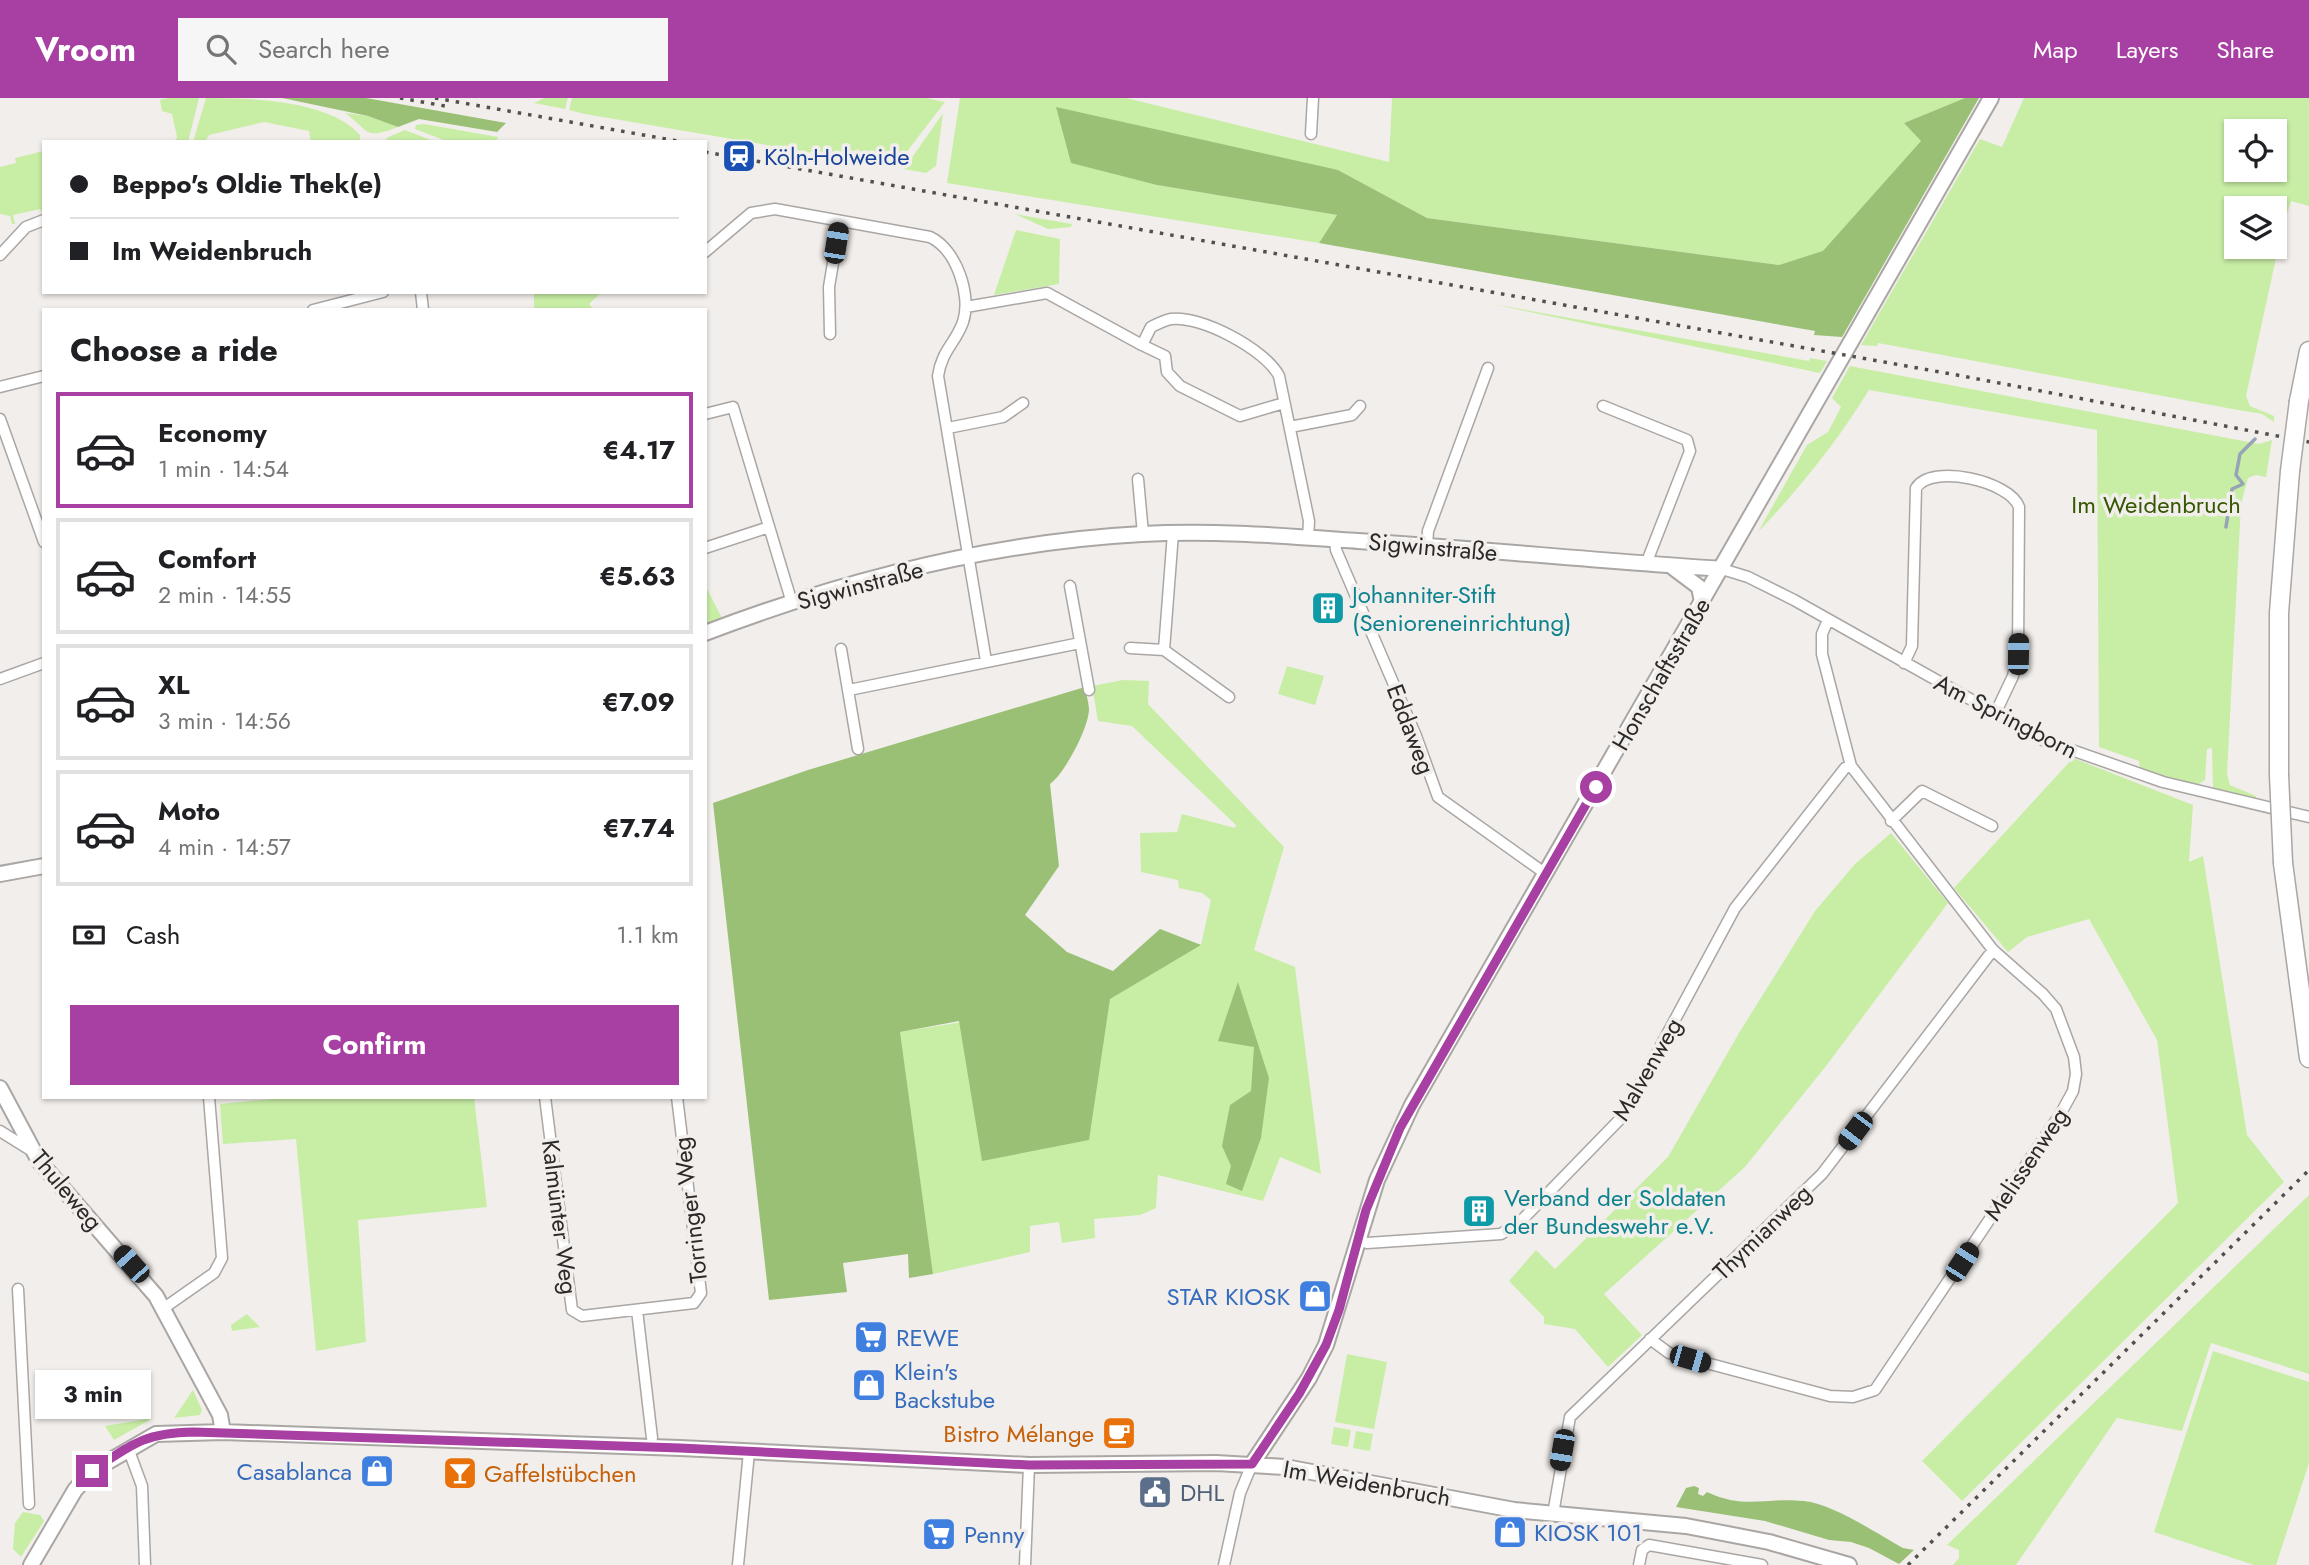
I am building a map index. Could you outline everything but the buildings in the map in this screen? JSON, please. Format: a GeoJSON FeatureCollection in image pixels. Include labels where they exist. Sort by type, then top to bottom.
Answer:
{"type":"FeatureCollection","features":[{"type":"Feature","properties":{"kind":"highway"},"geometry":{"type":"LineString","coordinates":[[2309,351],[2290,471],[2279,612],[2278,775],[2283,863],[2309,1058]]}},
{"type":"Feature","properties":{"kind":"street"},"geometry":{"type":"LineString","coordinates":[[1311,134],[1313,98]]}},
{"type":"Feature","properties":{"kind":"street","name":"Honschaftsstraße"},"geometry":{"type":"LineString","coordinates":[[1224,1565],[1241,1493],[1252,1464],[1299,1394],[1322,1353],[1339,1310],[1357,1240],[1377,1180],[1400,1128],[1991,98]]}},
{"type":"Feature","properties":{"kind":"street"},"geometry":{"type":"LineString","coordinates":[[707,250],[742,220],[760,209],[775,209],[930,237],[941,242],[956,265],[966,307],[959,330],[941,356],[938,376],[986,661]]}},
{"type":"Feature","properties":{"kind":"street"},"geometry":{"type":"LineString","coordinates":[[0,255],[26,226],[42,221]]}},
{"type":"Feature","properties":{"kind":"street"},"geometry":{"type":"LineString","coordinates":[[830,334],[830,287],[840,221]]}},
{"type":"Feature","properties":{"kind":"street"},"geometry":{"type":"LineString","coordinates":[[966,307],[1047,293],[1165,356],[1167,372],[1180,386],[1240,416],[1284,403]]}},
{"type":"Feature","properties":{"kind":"street"},"geometry":{"type":"LineString","coordinates":[[321,308],[375,294]]}},
{"type":"Feature","properties":{"kind":"street"},"geometry":{"type":"LineString","coordinates":[[1142,345],[1151,327],[1170,319],[1192,320],[1256,350],[1273,364],[1279,376],[1290,427],[1309,521],[1308,537]]}},
{"type":"Feature","properties":{"kind":"street"},"geometry":{"type":"LineString","coordinates":[[1427,546],[1428,531],[1488,368]]}},
{"type":"Feature","properties":{"kind":"street"},"geometry":{"type":"LineString","coordinates":[[0,387],[42,376]]}},
{"type":"Feature","properties":{"kind":"street"},"geometry":{"type":"LineString","coordinates":[[948,428],[1003,417],[1023,403]]}},
{"type":"Feature","properties":{"kind":"street"},"geometry":{"type":"LineString","coordinates":[[1290,427],[1352,415],[1360,406]]}},
{"type":"Feature","properties":{"kind":"street"},"geometry":{"type":"LineString","coordinates":[[1604,406],[1687,440],[1690,451],[1646,564]]}},
{"type":"Feature","properties":{"kind":"street"},"geometry":{"type":"LineString","coordinates":[[707,414],[733,407],[792,603]]}},
{"type":"Feature","properties":{"kind":"street"},"geometry":{"type":"LineString","coordinates":[[0,419],[42,536]]}},
{"type":"Feature","properties":{"kind":"street"},"geometry":{"type":"LineString","coordinates":[[1904,663],[1912,646],[1914,500],[1920,482],[1946,476],[2002,487],[2017,500],[2019,507],[2018,654],[2013,676],[1995,714]]}},
{"type":"Feature","properties":{"kind":"street"},"geometry":{"type":"LineString","coordinates":[[1138,479],[1143,534]]}},
{"type":"Feature","properties":{"kind":"street"},"geometry":{"type":"LineString","coordinates":[[707,547],[769,527]]}},
{"type":"Feature","properties":{"kind":"street"},"geometry":{"type":"LineString","coordinates":[[1164,650],[1173,533]]}},
{"type":"Feature","properties":{"kind":"street","name":"Sigwinstraße"},"geometry":{"type":"LineString","coordinates":[[707,632],[792,603],[968,556],[1061,541],[1143,534],[1308,537],[1722,569]]}},
{"type":"Feature","properties":{"kind":"street","name":"Eddaweg"},"geometry":{"type":"LineString","coordinates":[[1335,539],[1336,550],[1438,796],[1546,874]]}},
{"type":"Feature","properties":{"kind":"street"},"geometry":{"type":"LineString","coordinates":[[1669,566],[1699,587],[1702,602]]}},
{"type":"Feature","properties":{"kind":"street","name":"Am Springborn"},"geometry":{"type":"LineString","coordinates":[[1722,569],[1756,580],[2046,741],[2184,787],[2309,817]]}},
{"type":"Feature","properties":{"kind":"street"},"geometry":{"type":"LineString","coordinates":[[1070,586],[1089,690]]}},
{"type":"Feature","properties":{"kind":"street","name":"Melissenweg"},"geometry":{"type":"LineString","coordinates":[[1650,1339],[1670,1353],[1830,1396],[1853,1396],[1875,1390],[2062,1113],[2073,1091],[2074,1058],[2056,1009],[1993,950],[1851,766],[1822,654],[1822,634],[1828,620]]}},
{"type":"Feature","properties":{"kind":"street"},"geometry":{"type":"LineString","coordinates":[[849,690],[1080,643]]}},
{"type":"Feature","properties":{"kind":"street"},"geometry":{"type":"LineString","coordinates":[[1130,648],[1164,650],[1229,697]]}},
{"type":"Feature","properties":{"kind":"street"},"geometry":{"type":"LineString","coordinates":[[841,649],[858,749]]}},
{"type":"Feature","properties":{"kind":"street"},"geometry":{"type":"LineString","coordinates":[[0,679],[42,664]]}},
{"type":"Feature","properties":{"kind":"street","name":"Malvenweg"},"geometry":{"type":"LineString","coordinates":[[1357,1240],[1367,1243],[1501,1234],[1522,1220],[1623,1116],[1735,908],[1845,768],[1851,766]]}},
{"type":"Feature","properties":{"kind":"street"},"geometry":{"type":"LineString","coordinates":[[1891,821],[1922,791],[1992,826]]}},
{"type":"Feature","properties":{"kind":"street"},"geometry":{"type":"LineString","coordinates":[[0,874],[42,866]]}},
{"type":"Feature","properties":{"kind":"street","name":"Thymianweg"},"geometry":{"type":"LineString","coordinates":[[1552,1514],[1565,1428],[1570,1417],[1822,1174],[1993,950]]}},
{"type":"Feature","properties":{"kind":"street","name":"Thuleweg"},"geometry":{"type":"LineString","coordinates":[[0,1089],[32,1151],[140,1274],[164,1308],[220,1415],[223,1432]]}},
{"type":"Feature","properties":{"kind":"street"},"geometry":{"type":"LineString","coordinates":[[164,1308],[214,1273],[222,1258],[209,1099]]}},
{"type":"Feature","properties":{"kind":"street","name":"Kalmünter Weg"},"geometry":{"type":"LineString","coordinates":[[544,1099],[572,1310],[582,1316],[637,1310]]}},
{"type":"Feature","properties":{"kind":"street","name":"Torringer Weg"},"geometry":{"type":"LineString","coordinates":[[637,1310],[694,1303],[701,1293],[677,1099]]}},
{"type":"Feature","properties":{"kind":"street"},"geometry":{"type":"LineString","coordinates":[[0,1131],[32,1151]]}},
{"type":"Feature","properties":{"kind":"street"},"geometry":{"type":"LineString","coordinates":[[18,1289],[29,1503]]}},
{"type":"Feature","properties":{"kind":"street"},"geometry":{"type":"LineString","coordinates":[[637,1310],[652,1438]]}},
{"type":"Feature","properties":{"kind":"street","name":"Im Weidenbruch"},"geometry":{"type":"LineString","coordinates":[[31,1565],[85,1478],[128,1448],[156,1434],[223,1432],[1029,1465],[1252,1464],[1295,1468],[1514,1510],[1649,1521],[1769,1542],[1849,1565]]}},
{"type":"Feature","properties":{"kind":"street"},"geometry":{"type":"LineString","coordinates":[[128,1448],[142,1486],[145,1565]]}},
{"type":"Feature","properties":{"kind":"street"},"geometry":{"type":"LineString","coordinates":[[738,1565],[750,1452]]}},
{"type":"Feature","properties":{"kind":"street"},"geometry":{"type":"LineString","coordinates":[[1025,1565],[1029,1465]]}},
{"type":"Feature","properties":{"kind":"street"},"geometry":{"type":"LineString","coordinates":[[1649,1521],[1649,1545]]}},
{"type":"Feature","properties":{"kind":"street"},"geometry":{"type":"LineString","coordinates":[[1639,1565],[1642,1550],[1649,1545],[1762,1565]]}},
{"type":"Feature","properties":{"kind":"green space"},"geometry":{"type":"Polygon","coordinates":[[[199,98],[188,140],[176,140],[172,114],[162,111],[160,100],[199,98]]]}},
{"type":"Feature","properties":{"kind":"green space"},"geometry":{"type":"Polygon","coordinates":[[[206,98],[266,100],[310,108],[347,123],[360,135],[360,140],[311,140],[309,131],[264,122],[209,135],[206,140],[194,140],[206,98]]]}},
{"type":"Feature","properties":{"kind":"green space"},"geometry":{"type":"Polygon","coordinates":[[[282,98],[366,98],[506,123],[497,132],[419,119],[398,127],[368,116],[282,98]]]}},
{"type":"Feature","properties":{"kind":"green space"},"geometry":{"type":"Polygon","coordinates":[[[544,98],[568,98],[565,109],[534,103],[544,98]]]}},
{"type":"Feature","properties":{"kind":"green space"},"geometry":{"type":"Polygon","coordinates":[[[572,98],[926,98],[945,102],[895,167],[585,114],[569,110],[572,98]]]}},
{"type":"Feature","properties":{"kind":"green space"},"geometry":{"type":"Polygon","coordinates":[[[960,98],[1126,98],[1389,162],[1392,98],[1965,98],[1904,123],[1922,141],[1823,252],[1779,265],[1427,218],[1338,170],[1157,185],[1337,215],[1319,243],[947,183],[960,98]]]}},
{"type":"Feature","properties":{"kind":"green space"},"geometry":{"type":"Polygon","coordinates":[[[1965,98],[1979,98],[1842,337],[1814,335],[1815,331],[1319,243],[1337,215],[1157,185],[1071,163],[1056,107],[1338,170],[1427,218],[1779,265],[1823,251],[1921,141],[1904,123],[1965,98]]]}},
{"type":"Feature","properties":{"kind":"green space"},"geometry":{"type":"Polygon","coordinates":[[[2024,98],[2309,98],[2309,206],[2291,201],[2287,214],[2287,196],[2224,196],[2224,259],[2276,259],[2246,396],[2250,406],[2274,416],[2274,422],[2262,414],[1878,343],[1877,346],[1861,345],[1980,139],[2002,147],[2024,98]]]}},
{"type":"Feature","properties":{"kind":"green space"},"geometry":{"type":"Polygon","coordinates":[[[345,113],[368,116],[398,127],[379,133],[368,132],[345,113]]]}},
{"type":"Feature","properties":{"kind":"green space"},"geometry":{"type":"Polygon","coordinates":[[[943,113],[936,166],[926,173],[904,169],[943,113]]]}},
{"type":"Feature","properties":{"kind":"green space"},"geometry":{"type":"Polygon","coordinates":[[[424,124],[498,137],[497,140],[444,140],[415,129],[416,125],[424,124]]]}},
{"type":"Feature","properties":{"kind":"green space"},"geometry":{"type":"Polygon","coordinates":[[[405,130],[431,140],[386,140],[405,130]]]}},
{"type":"Feature","properties":{"kind":"green space"},"geometry":{"type":"Polygon","coordinates":[[[42,151],[42,212],[40,209],[13,215],[15,224],[12,224],[10,216],[0,214],[0,167],[16,163],[15,158],[42,151]]]}},
{"type":"Feature","properties":{"kind":"green space"},"geometry":{"type":"Polygon","coordinates":[[[1015,214],[1072,224],[1071,227],[1048,229],[1015,214]]]}},
{"type":"Feature","properties":{"kind":"green space"},"geometry":{"type":"Polygon","coordinates":[[[1016,230],[1060,239],[1059,284],[994,295],[1016,230]]]}},
{"type":"Feature","properties":{"kind":"green space"},"geometry":{"type":"Polygon","coordinates":[[[534,294],[600,294],[589,304],[592,308],[534,308],[534,294]]]}},
{"type":"Feature","properties":{"kind":"green space"},"geometry":{"type":"Polygon","coordinates":[[[1492,304],[1809,361],[1810,358],[1827,361],[1820,373],[1492,304]]]}},
{"type":"Feature","properties":{"kind":"green space","name":"Im Weidenbruch"},"geometry":{"type":"Polygon","coordinates":[[[1850,366],[2259,444],[2272,440],[2266,477],[2256,475],[2248,478],[2241,504],[2227,774],[2230,785],[2256,796],[2256,800],[2213,788],[2212,748],[2207,749],[2205,780],[2197,785],[2140,769],[2139,761],[2099,747],[2097,430],[1869,390],[1817,464],[1758,532],[1807,445],[1828,432],[1841,407],[1832,398],[1850,366]]]}},
{"type":"Feature","properties":{"kind":"green space"},"geometry":{"type":"Polygon","coordinates":[[[707,589],[722,618],[707,623],[707,589]]]}},
{"type":"Feature","properties":{"kind":"green space"},"geometry":{"type":"Polygon","coordinates":[[[1287,666],[1324,676],[1315,705],[1278,694],[1287,666]]]}},
{"type":"Feature","properties":{"kind":"green space"},"geometry":{"type":"Polygon","coordinates":[[[1123,680],[1149,681],[1148,704],[1284,847],[1254,950],[1295,967],[1321,1174],[1280,1157],[1263,1201],[1158,1175],[1156,1208],[1140,1215],[1094,1219],[1095,1238],[1062,1243],[1059,1222],[1030,1226],[1030,1252],[933,1274],[899,1032],[1110,999],[1160,929],[1201,945],[1211,900],[1202,893],[1179,888],[1178,880],[1141,872],[1140,833],[1177,832],[1182,814],[1235,828],[1236,825],[1132,726],[1098,721],[1092,686],[1123,680]]]}},
{"type":"Feature","properties":{"kind":"green space"},"geometry":{"type":"Polygon","coordinates":[[[1085,687],[1089,710],[1085,728],[1069,761],[1050,784],[1059,866],[1025,915],[1067,952],[1113,971],[1160,929],[1201,945],[1110,999],[1089,1140],[982,1161],[959,1021],[900,1032],[933,1274],[909,1278],[908,1254],[843,1263],[847,1292],[769,1300],[713,803],[808,770],[1085,687]]]}},
{"type":"Feature","properties":{"kind":"green space"},"geometry":{"type":"Polygon","coordinates":[[[2073,758],[2193,805],[2189,862],[2203,856],[2247,1135],[2284,1182],[1962,1501],[1922,1461],[2178,1203],[2157,1040],[2089,919],[2027,937],[2008,952],[1954,888],[2073,758]]]}},
{"type":"Feature","properties":{"kind":"green space"},"geometry":{"type":"Polygon","coordinates":[[[1891,833],[1948,903],[1826,1066],[1745,1167],[1604,1294],[1642,1335],[1608,1367],[1575,1329],[1544,1324],[1544,1317],[1509,1281],[1536,1250],[1555,1269],[1668,1157],[1739,1033],[1815,911],[1855,864],[1891,833]]]}},
{"type":"Feature","properties":{"kind":"green space"},"geometry":{"type":"Polygon","coordinates":[[[1238,982],[1269,1078],[1261,1138],[1242,1191],[1226,1184],[1231,1166],[1222,1146],[1230,1105],[1251,1091],[1254,1047],[1218,1041],[1238,982]]]}},
{"type":"Feature","properties":{"kind":"green space"},"geometry":{"type":"Polygon","coordinates":[[[273,1099],[474,1099],[487,1207],[358,1220],[366,1342],[316,1351],[296,1139],[223,1144],[220,1104],[273,1099]]]}},
{"type":"Feature","properties":{"kind":"green space"},"geometry":{"type":"Polygon","coordinates":[[[2309,1195],[2309,1374],[2211,1343],[2182,1431],[2117,1418],[2016,1565],[1953,1565],[1959,1558],[1959,1550],[1947,1545],[2309,1195]]]}},
{"type":"Feature","properties":{"kind":"green space"},"geometry":{"type":"Polygon","coordinates":[[[247,1314],[260,1327],[232,1331],[231,1325],[247,1314]]]}},
{"type":"Feature","properties":{"kind":"green space"},"geometry":{"type":"Polygon","coordinates":[[[2213,1351],[2309,1382],[2309,1463],[2276,1565],[2254,1565],[2154,1532],[2213,1351]]]}},
{"type":"Feature","properties":{"kind":"green space"},"geometry":{"type":"Polygon","coordinates":[[[1347,1354],[1387,1362],[1374,1429],[1335,1422],[1347,1354]]]}},
{"type":"Feature","properties":{"kind":"green space"},"geometry":{"type":"Polygon","coordinates":[[[193,1390],[202,1410],[200,1415],[174,1418],[193,1390]]]}},
{"type":"Feature","properties":{"kind":"green space"},"geometry":{"type":"Polygon","coordinates":[[[153,1418],[114,1440],[105,1426],[153,1418]]]}},
{"type":"Feature","properties":{"kind":"green space"},"geometry":{"type":"Polygon","coordinates":[[[1334,1427],[1351,1430],[1348,1447],[1331,1444],[1334,1427]]]}},
{"type":"Feature","properties":{"kind":"green space"},"geometry":{"type":"Polygon","coordinates":[[[1356,1431],[1373,1434],[1370,1451],[1353,1448],[1356,1431]]]}},
{"type":"Feature","properties":{"kind":"green space"},"geometry":{"type":"Polygon","coordinates":[[[1686,1488],[1699,1488],[1698,1494],[1703,1496],[1707,1492],[1745,1502],[1790,1500],[1815,1503],[1854,1520],[1903,1548],[1914,1550],[1899,1564],[1851,1542],[1829,1540],[1765,1521],[1676,1507],[1686,1488]]]}},
{"type":"Feature","properties":{"kind":"green space"},"geometry":{"type":"Polygon","coordinates":[[[23,1512],[40,1515],[44,1521],[21,1557],[13,1549],[15,1523],[23,1512]]]}},
{"type":"Feature","properties":{"kind":"waterway"},"geometry":{"type":"LineString","coordinates":[[2226,527],[2232,489],[2243,484],[2236,475],[2240,454],[2255,439]]}},
{"type":"Feature","properties":{"kind":"railway"},"geometry":{"type":"LineString","coordinates":[[400,98],[445,106]]}},
{"type":"Feature","properties":{"kind":"railway"},"geometry":{"type":"LineString","coordinates":[[435,98],[672,140]]}},
{"type":"Feature","properties":{"kind":"railway"},"geometry":{"type":"LineString","coordinates":[[707,152],[1957,375],[2309,442]]}},
{"type":"Feature","properties":{"kind":"railway"},"geometry":{"type":"LineString","coordinates":[[1908,1565],[2309,1170]]}},
{"type":"Feature","properties":{"kind":"place","name":"Köln-Holweide"},"geometry":{"type":"Point","coordinates":[739,156]}},
{"type":"Feature","properties":{"kind":"place","name":"Johanniter-Stift (Senioreneinrichtung)"},"geometry":{"type":"Point","coordinates":[1328,608]}},
{"type":"Feature","properties":{"kind":"place","name":"Verband der Soldaten der Bundeswehr e.V."},"geometry":{"type":"Point","coordinates":[1479,1211]}},
{"type":"Feature","properties":{"kind":"place","name":"STAR KIOSK"},"geometry":{"type":"Point","coordinates":[1315,1296]}},
{"type":"Feature","properties":{"kind":"place","name":"REWE"},"geometry":{"type":"Point","coordinates":[871,1337]}},
{"type":"Feature","properties":{"kind":"place","name":"Klein's Backstube"},"geometry":{"type":"Point","coordinates":[869,1385]}},
{"type":"Feature","properties":{"kind":"place","name":"Bistro Mélange"},"geometry":{"type":"Point","coordinates":[1119,1433]}},
{"type":"Feature","properties":{"kind":"place","name":"Casablanca"},"geometry":{"type":"Point","coordinates":[377,1471]}},
{"type":"Feature","properties":{"kind":"place","name":"Gaffelstübchen"},"geometry":{"type":"Point","coordinates":[460,1473]}},
{"type":"Feature","properties":{"kind":"place","name":"DHL"},"geometry":{"type":"Point","coordinates":[1155,1492]}},
{"type":"Feature","properties":{"kind":"place","name":"KIOSK 101"},"geometry":{"type":"Point","coordinates":[1510,1532]}},
{"type":"Feature","properties":{"kind":"place","name":"Penny"},"geometry":{"type":"Point","coordinates":[939,1534]}},
{"type":"Feature","properties":{"kind":"route"},"geometry":{"type":"LineString","coordinates":[[92,1471],[156,1434],[193,1432],[680,1448],[1029,1465],[1078,1466],[1110,1462],[1252,1464],[1309,1378],[1326,1345],[1339,1310],[1366,1210],[1400,1128],[1596,787]]}}]}
